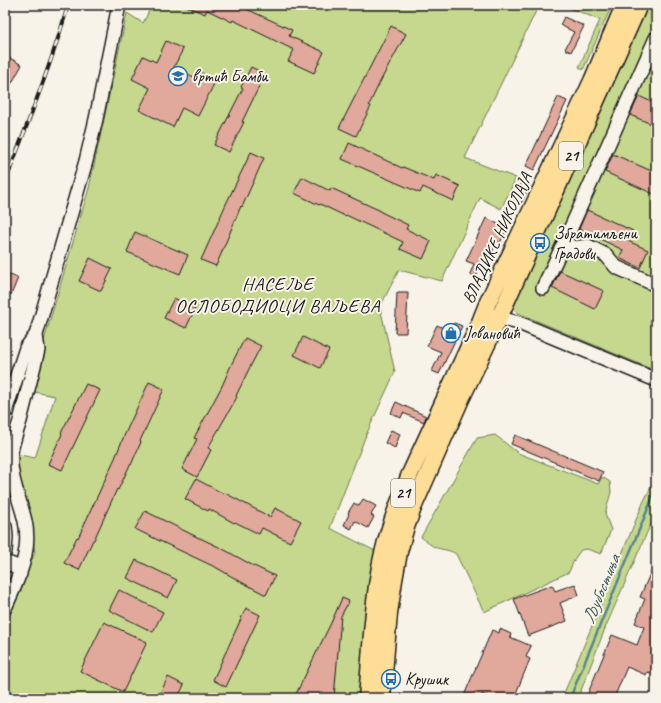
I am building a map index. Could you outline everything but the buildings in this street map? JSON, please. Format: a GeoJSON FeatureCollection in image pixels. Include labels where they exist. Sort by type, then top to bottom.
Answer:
{"type":"FeatureCollection","features":[{"type":"Feature","properties":{"kind":"main road","name":"ВЛАДИКЕ НИКОЛАЈА"},"geometry":{"type":"LineString","coordinates":[[382,698],[389,613],[399,552],[405,530],[493,310],[624,5]]}},
{"type":"Feature","properties":{"kind":"main road","name":"ВЛАДИКЕ НИКОЛАЈА"},"geometry":{"type":"LineString","coordinates":[[367,698],[375,602],[380,566],[400,499],[410,474],[493,310],[639,5]]}},
{"type":"Feature","properties":{"kind":"street"},"geometry":{"type":"LineString","coordinates":[[5,412],[26,348],[36,334],[86,161],[98,112],[119,5]]}},
{"type":"Feature","properties":{"kind":"street"},"geometry":{"type":"LineString","coordinates":[[543,288],[656,38]]}},
{"type":"Feature","properties":{"kind":"street"},"geometry":{"type":"LineString","coordinates":[[564,243],[575,248],[588,246],[606,255],[616,267],[656,285]]}},
{"type":"Feature","properties":{"kind":"street"},"geometry":{"type":"LineString","coordinates":[[493,310],[653,377]]}},
{"type":"Feature","properties":{"kind":"street"},"geometry":{"type":"LineString","coordinates":[[5,608],[20,574],[26,553],[27,532],[14,486],[11,453],[38,350],[36,334]]}},
{"type":"Feature","properties":{"kind":"street"},"geometry":{"type":"LineString","coordinates":[[5,526],[5,551]]}},
{"type":"Feature","properties":{"kind":"street"},"geometry":{"type":"LineString","coordinates":[[5,563],[15,566],[20,574]]}},
{"type":"Feature","properties":{"kind":"green space"},"geometry":{"type":"Polygon","coordinates":[[[152,5],[539,5],[465,158],[516,178],[501,209],[480,198],[442,281],[399,270],[380,307],[395,372],[366,435],[330,528],[383,555],[368,698],[5,698],[5,615],[35,553],[30,522],[23,507],[15,454],[35,458],[55,396],[29,391],[89,188],[127,13],[143,23],[152,5]]]}},
{"type":"Feature","properties":{"kind":"green space"},"geometry":{"type":"Polygon","coordinates":[[[562,5],[612,5],[583,70],[579,67],[600,20],[562,5]]]}},
{"type":"Feature","properties":{"kind":"green space"},"geometry":{"type":"Polygon","coordinates":[[[645,5],[656,5],[656,371],[518,313],[513,307],[511,298],[645,5]]]}},
{"type":"Feature","properties":{"kind":"green space"},"geometry":{"type":"Polygon","coordinates":[[[495,435],[518,453],[598,484],[602,477],[610,482],[611,492],[605,514],[611,530],[601,554],[587,549],[581,550],[575,558],[569,572],[484,612],[456,554],[435,547],[421,537],[477,438],[495,435]]]}},
{"type":"Feature","properties":{"kind":"green space"},"geometry":{"type":"Polygon","coordinates":[[[656,476],[656,512],[606,626],[578,698],[562,698],[643,503],[656,476]]]}},
{"type":"Feature","properties":{"kind":"waterway","name":"Љубостиња"},"geometry":{"type":"LineString","coordinates":[[570,698],[656,489]]}},
{"type":"Feature","properties":{"kind":"railway"},"geometry":{"type":"LineString","coordinates":[[5,183],[46,73],[68,5]]}},
{"type":"Feature","properties":{"kind":"place","name":"вртић Бамби"},"geometry":{"type":"Point","coordinates":[178,76]}},
{"type":"Feature","properties":{"kind":"place","name":"Збратимљени Градови"},"geometry":{"type":"Point","coordinates":[540,243]}},
{"type":"Feature","properties":{"kind":"place","name":"Јовановић"},"geometry":{"type":"Point","coordinates":[451,333]}},
{"type":"Feature","properties":{"kind":"place","name":"Крушик"},"geometry":{"type":"Point","coordinates":[391,679]}},
{"type":"Feature","properties":{"kind":"district","name":"НАСЕЉЕ ОСЛОБОДИОЦИ ВАЉЕВА"},"geometry":{"type":"Point","coordinates":[278,295]}}]}
